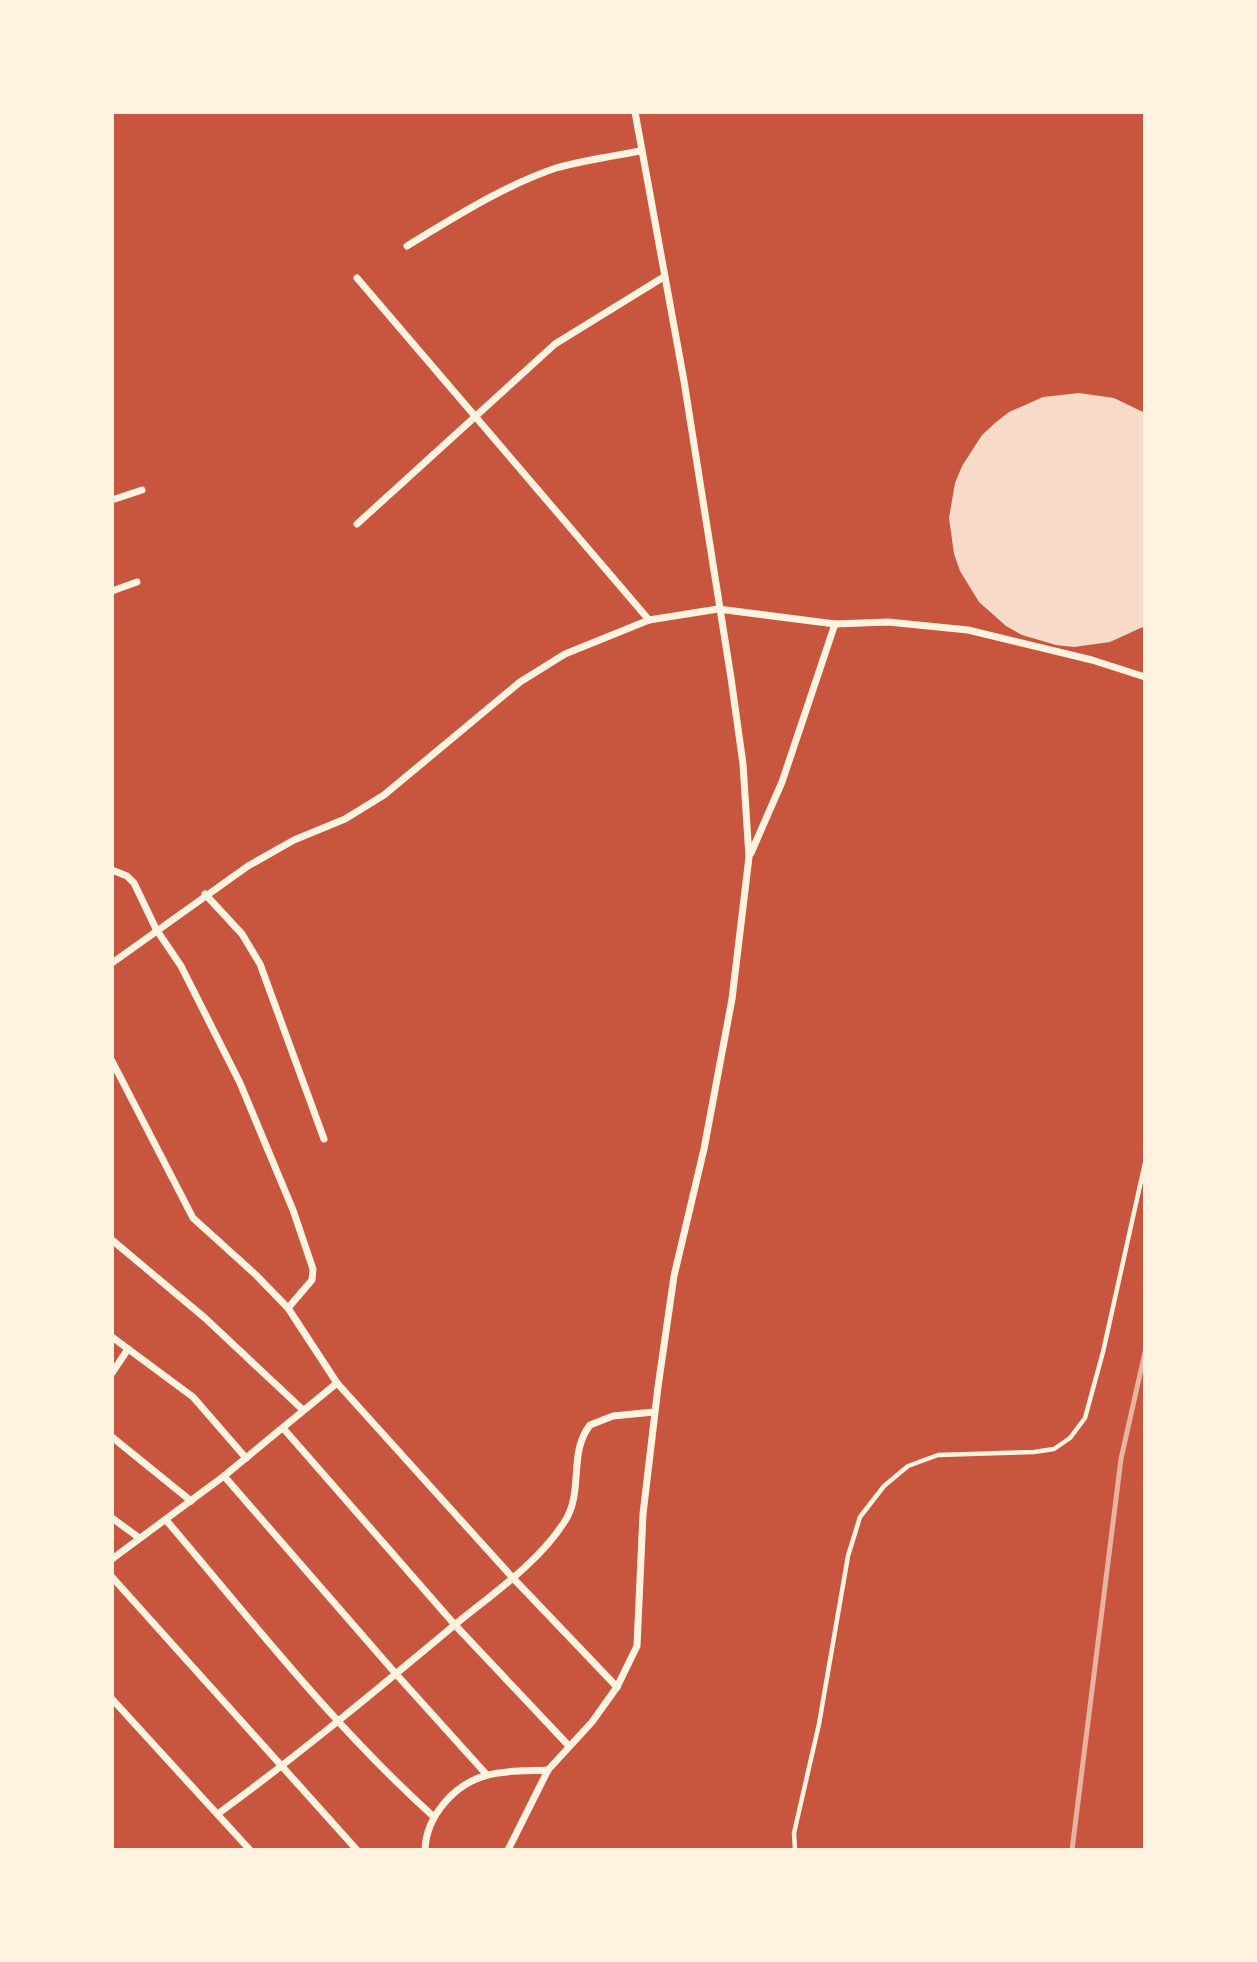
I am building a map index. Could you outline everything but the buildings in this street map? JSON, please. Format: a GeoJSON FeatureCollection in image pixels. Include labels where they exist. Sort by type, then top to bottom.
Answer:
{"type":"FeatureCollection","features":[{"type":"Feature","properties":{"kind":"street"},"geometry":{"type":"LineString","coordinates":[[508,1850],[548,1770],[617,1687],[637,1646],[643,1514],[654,1412],[674,1276],[704,1149],[732,999],[749,857],[743,764],[684,381],[663,278],[635,112]]}},
{"type":"Feature","properties":{"kind":"street"},"geometry":{"type":"LineString","coordinates":[[407,246],[477,204],[525,181],[589,160],[641,151]]}},
{"type":"Feature","properties":{"kind":"street"},"geometry":{"type":"LineString","coordinates":[[357,278],[649,620]]}},
{"type":"Feature","properties":{"kind":"street"},"geometry":{"type":"LineString","coordinates":[[357,524],[555,344],[663,278]]}},
{"type":"Feature","properties":{"kind":"street"},"geometry":{"type":"LineString","coordinates":[[112,500],[142,490]]}},
{"type":"Feature","properties":{"kind":"street"},"geometry":{"type":"LineString","coordinates":[[112,591],[137,582]]}},
{"type":"Feature","properties":{"kind":"street"},"geometry":{"type":"LineString","coordinates":[[112,963],[205,894],[295,840],[345,818],[384,795],[520,682],[565,654],[649,620],[718,609],[835,624],[888,622],[968,629],[1092,660],[1145,677]]}},
{"type":"Feature","properties":{"kind":"street"},"geometry":{"type":"LineString","coordinates":[[749,857],[782,782],[835,624]]}},
{"type":"Feature","properties":{"kind":"street"},"geometry":{"type":"LineString","coordinates":[[112,870],[127,876],[134,884],[156,929],[181,966],[240,1083],[311,1257],[312,1280],[288,1308]]}},
{"type":"Feature","properties":{"kind":"street"},"geometry":{"type":"LineString","coordinates":[[205,894],[242,934],[260,964],[324,1139]]}},
{"type":"Feature","properties":{"kind":"street"},"geometry":{"type":"LineString","coordinates":[[112,1061],[193,1218],[288,1308],[337,1383],[512,1577],[617,1687]]}},
{"type":"Feature","properties":{"kind":"street"},"geometry":{"type":"LineString","coordinates":[[112,1240],[205,1318],[302,1409]]}},
{"type":"Feature","properties":{"kind":"street"},"geometry":{"type":"LineString","coordinates":[[112,1337],[194,1398],[246,1458]]}},
{"type":"Feature","properties":{"kind":"street"},"geometry":{"type":"LineString","coordinates":[[112,1373],[128,1349]]}},
{"type":"Feature","properties":{"kind":"street"},"geometry":{"type":"LineString","coordinates":[[112,1559],[138,1537],[166,1520],[224,1476],[302,1409],[337,1383]]}},
{"type":"Feature","properties":{"kind":"street"},"geometry":{"type":"LineString","coordinates":[[219,1813],[282,1767],[396,1674],[545,1547],[566,1520],[575,1496],[578,1448],[590,1425],[612,1416],[654,1412]]}},
{"type":"Feature","properties":{"kind":"street"},"geometry":{"type":"LineString","coordinates":[[283,1428],[455,1625],[569,1746]]}},
{"type":"Feature","properties":{"kind":"street"},"geometry":{"type":"LineString","coordinates":[[112,1437],[191,1501]]}},
{"type":"Feature","properties":{"kind":"street"},"geometry":{"type":"LineString","coordinates":[[224,1476],[487,1775]]}},
{"type":"Feature","properties":{"kind":"street"},"geometry":{"type":"LineString","coordinates":[[112,1518],[138,1537]]}},
{"type":"Feature","properties":{"kind":"street"},"geometry":{"type":"LineString","coordinates":[[166,1520],[338,1719],[403,1790],[434,1817]]}},
{"type":"Feature","properties":{"kind":"street"},"geometry":{"type":"LineString","coordinates":[[112,1577],[282,1767],[324,1810],[357,1850]]}},
{"type":"Feature","properties":{"kind":"street"},"geometry":{"type":"LineString","coordinates":[[112,1699],[250,1850]]}},
{"type":"Feature","properties":{"kind":"street"},"geometry":{"type":"LineString","coordinates":[[425,1850],[434,1817],[446,1800],[467,1784],[487,1775],[548,1770]]}},
{"type":"Feature","properties":{"kind":"lane"},"geometry":{"type":"LineString","coordinates":[[795,1850],[794,1833],[819,1724],[848,1556],[860,1517],[884,1486],[908,1466],[928,1458],[938,1455],[1034,1452],[1054,1449],[1070,1438],[1085,1418],[1096,1378],[1118,1296],[1145,1163]]}},
{"type":"Feature","properties":{"kind":"railway"},"geometry":{"type":"LineString","coordinates":[[1072,1850],[1121,1459],[1145,1352]]}}]}
